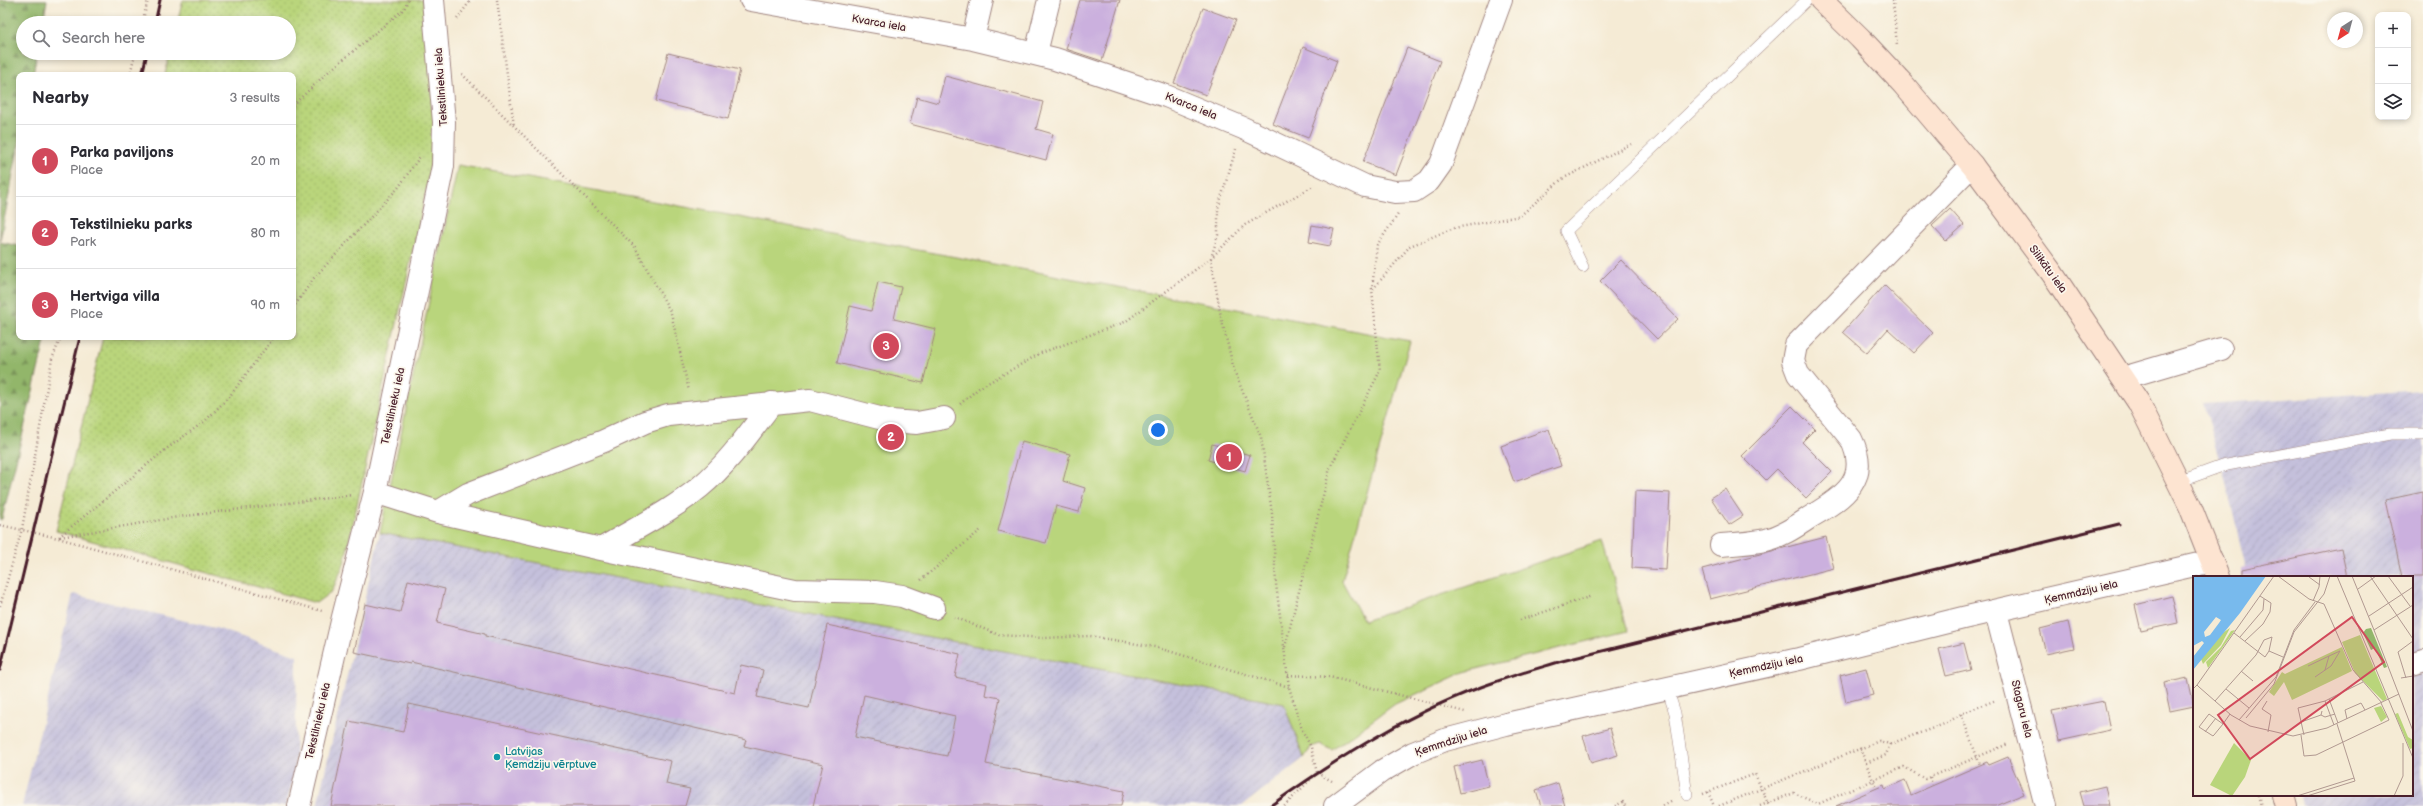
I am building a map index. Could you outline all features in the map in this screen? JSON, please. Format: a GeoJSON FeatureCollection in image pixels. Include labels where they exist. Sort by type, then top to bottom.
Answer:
{"type":"FeatureCollection","features":[{"type":"Feature","properties":{"kind":"main road","name":"Silikātu iela"},"geometry":{"type":"LineString","coordinates":[[1820,0],[1860,38],[1897,78],[1972,165],[2052,273],[2124,378],[2139,403],[2178,482],[2215,569]]}},
{"type":"Feature","properties":{"kind":"main road"},"geometry":{"type":"LineString","coordinates":[[2283,796],[2286,806]]}},
{"type":"Feature","properties":{"kind":"street","name":"Tekstilnieku iela"},"geometry":{"type":"LineString","coordinates":[[299,806],[343,617],[375,492],[443,166],[444,122],[433,0]]}},
{"type":"Feature","properties":{"kind":"street","name":"Kvarca iela"},"geometry":{"type":"LineString","coordinates":[[751,0],[972,39],[1036,53],[1166,96],[1243,128],[1365,186],[1395,192],[1414,190],[1429,181],[1440,164],[1496,1]]}},
{"type":"Feature","properties":{"kind":"street"},"geometry":{"type":"LineString","coordinates":[[972,39],[982,0]]}},
{"type":"Feature","properties":{"kind":"street"},"geometry":{"type":"LineString","coordinates":[[1036,53],[1049,0]]}},
{"type":"Feature","properties":{"kind":"street"},"geometry":{"type":"LineString","coordinates":[[1721,545],[1767,540],[1792,529],[1836,502],[1848,490],[1858,472],[1859,462],[1857,450],[1851,438],[1798,374],[1793,361],[1796,345],[1972,165]]}},
{"type":"Feature","properties":{"kind":"street"},"geometry":{"type":"LineString","coordinates":[[2124,378],[2221,349]]}},
{"type":"Feature","properties":{"kind":"street"},"geometry":{"type":"LineString","coordinates":[[438,512],[468,494],[604,441],[645,422],[668,415],[810,400],[891,421],[917,423],[944,418]]}},
{"type":"Feature","properties":{"kind":"street"},"geometry":{"type":"LineString","coordinates":[[601,548],[661,514],[700,487],[725,462],[772,404]]}},
{"type":"Feature","properties":{"kind":"street"},"geometry":{"type":"LineString","coordinates":[[375,492],[438,512],[795,590],[875,592],[902,596],[934,608]]}},
{"type":"Feature","properties":{"kind":"street","name":"Ķemmdziju iela"},"geometry":{"type":"LineString","coordinates":[[1336,806],[1382,771],[1413,753],[1445,740],[1506,724],[1799,660],[1996,612],[2215,569]]}},
{"type":"Feature","properties":{"kind":"street","name":"Stagaru iela"},"geometry":{"type":"LineString","coordinates":[[1996,612],[2029,735],[2046,806]]}},
{"type":"Feature","properties":{"kind":"street"},"geometry":{"type":"LineString","coordinates":[[2413,664],[2423,660]]}},
{"type":"Feature","properties":{"kind":"lane"},"geometry":{"type":"LineString","coordinates":[[1583,267],[1566,231],[1807,0]]}},
{"type":"Feature","properties":{"kind":"lane"},"geometry":{"type":"LineString","coordinates":[[2178,482],[2222,466],[2390,434],[2423,434]]}},
{"type":"Feature","properties":{"kind":"lane"},"geometry":{"type":"LineString","coordinates":[[1667,688],[1675,714],[1687,795]]}},
{"type":"Feature","properties":{"kind":"path"},"geometry":{"type":"LineString","coordinates":[[144,16],[148,0]]}},
{"type":"Feature","properties":{"kind":"path"},"geometry":{"type":"LineString","coordinates":[[296,102],[327,73],[404,9],[408,0]]}},
{"type":"Feature","properties":{"kind":"path"},"geometry":{"type":"LineString","coordinates":[[497,0],[514,127]]}},
{"type":"Feature","properties":{"kind":"path"},"geometry":{"type":"LineString","coordinates":[[1893,0],[1898,54]]}},
{"type":"Feature","properties":{"kind":"path"},"geometry":{"type":"LineString","coordinates":[[438,49],[634,247],[671,313],[694,412]]}},
{"type":"Feature","properties":{"kind":"path"},"geometry":{"type":"LineString","coordinates":[[131,72],[133,60]]}},
{"type":"Feature","properties":{"kind":"path"},"geometry":{"type":"LineString","coordinates":[[1372,289],[1410,246],[1454,228],[1520,216],[1562,179],[1637,141],[1667,134]]}},
{"type":"Feature","properties":{"kind":"path"},"geometry":{"type":"LineString","coordinates":[[296,304],[314,278],[398,188],[423,152]]}},
{"type":"Feature","properties":{"kind":"path"},"geometry":{"type":"LineString","coordinates":[[1232,162],[1218,208],[1218,235],[1211,258],[1221,317],[1234,370],[1261,437],[1272,513],[1276,584],[1289,687],[1302,730],[1311,747],[1316,773],[1284,806]]}},
{"type":"Feature","properties":{"kind":"path"},"geometry":{"type":"LineString","coordinates":[[944,418],[979,388],[1041,354],[1125,322],[1211,258],[1245,225],[1301,194],[1335,171]]}},
{"type":"Feature","properties":{"kind":"path"},"geometry":{"type":"LineString","coordinates":[[1284,650],[1330,468],[1380,371],[1372,289],[1377,245],[1414,190]]}},
{"type":"Feature","properties":{"kind":"path"},"geometry":{"type":"LineString","coordinates":[[0,606],[22,529],[52,359],[60,340]]}},
{"type":"Feature","properties":{"kind":"path"},"geometry":{"type":"LineString","coordinates":[[58,538],[165,450],[205,421],[229,397],[272,340]]}},
{"type":"Feature","properties":{"kind":"path"},"geometry":{"type":"LineString","coordinates":[[58,538],[178,517],[375,492]]}},
{"type":"Feature","properties":{"kind":"path"},"geometry":{"type":"LineString","coordinates":[[0,525],[58,538],[343,617]]}},
{"type":"Feature","properties":{"kind":"path"},"geometry":{"type":"LineString","coordinates":[[902,596],[982,529]]}},
{"type":"Feature","properties":{"kind":"path"},"geometry":{"type":"LineString","coordinates":[[1520,620],[1592,596]]}},
{"type":"Feature","properties":{"kind":"path"},"geometry":{"type":"LineString","coordinates":[[934,608],[999,635],[1044,638],[1090,636],[1148,646],[1289,687]]}},
{"type":"Feature","properties":{"kind":"path"},"geometry":{"type":"LineString","coordinates":[[1288,675],[1330,677],[1472,714]]}},
{"type":"Feature","properties":{"kind":"path"},"geometry":{"type":"LineString","coordinates":[[1719,806],[1879,741],[1890,744],[1947,723],[1962,714],[1998,699]]}},
{"type":"Feature","properties":{"kind":"path"},"geometry":{"type":"LineString","coordinates":[[1962,714],[1980,765]]}},
{"type":"Feature","properties":{"kind":"path"},"geometry":{"type":"LineString","coordinates":[[1760,806],[1767,802],[1794,793],[1818,804],[1904,767],[1925,779],[2029,735]]}},
{"type":"Feature","properties":{"kind":"path"},"geometry":{"type":"LineString","coordinates":[[1866,763],[1886,755],[1890,744]]}},
{"type":"Feature","properties":{"kind":"path"},"geometry":{"type":"LineString","coordinates":[[1860,748],[1876,788]]}},
{"type":"Feature","properties":{"kind":"path"},"geometry":{"type":"LineString","coordinates":[[1704,793],[1755,774],[1769,806]]}},
{"type":"Feature","properties":{"kind":"path"},"geometry":{"type":"LineString","coordinates":[[1930,777],[1932,785]]}},
{"type":"Feature","properties":{"kind":"path"},"geometry":{"type":"LineString","coordinates":[[1708,792],[1714,806]]}},
{"type":"Feature","properties":{"kind":"path"},"geometry":{"type":"LineString","coordinates":[[2258,796],[2261,806]]}},
{"type":"Feature","properties":{"kind":"path"},"geometry":{"type":"LineString","coordinates":[[1824,801],[1826,806]]}},
{"type":"Feature","properties":{"kind":"path"},"geometry":{"type":"LineString","coordinates":[[1615,806],[1623,802],[1624,806]]}},
{"type":"Feature","properties":{"kind":"shaded area"},"geometry":{"type":"Polygon","coordinates":[[[2423,390],[2423,806],[2301,806],[2299,796],[2413,796],[2413,576],[2248,576],[2222,466],[2204,404],[2423,390]]]}},
{"type":"Feature","properties":{"kind":"shaded area"},"geometry":{"type":"Polygon","coordinates":[[[380,533],[1284,704],[1304,758],[1242,806],[317,806],[380,533]]]}},
{"type":"Feature","properties":{"kind":"shaded area"},"geometry":{"type":"Polygon","coordinates":[[[73,594],[219,629],[297,656],[295,771],[286,806],[22,806],[73,594]]]}},
{"type":"Feature","properties":{"kind":"green space"},"geometry":{"type":"Polygon","coordinates":[[[0,0],[47,0],[44,16],[16,16],[16,60],[36,60],[34,72],[16,72],[16,159],[0,240],[0,0]]]}},
{"type":"Feature","properties":{"kind":"green space"},"geometry":{"type":"Polygon","coordinates":[[[183,0],[423,0],[437,117],[428,182],[344,564],[332,591],[316,603],[56,531],[102,340],[296,340],[296,72],[166,72],[168,60],[296,60],[296,16],[179,16],[183,0]]]}},
{"type":"Feature","properties":{"kind":"green space"},"geometry":{"type":"Polygon","coordinates":[[[458,165],[1410,341],[1342,581],[1364,621],[1602,541],[1628,631],[1464,672],[1395,704],[1332,750],[1320,744],[1311,747],[1304,758],[1284,704],[380,533],[458,165]]]}},
{"type":"Feature","properties":{"kind":"green space"},"geometry":{"type":"Polygon","coordinates":[[[0,242],[16,245],[16,340],[45,340],[2,519],[0,520],[0,242]]]}},
{"type":"Feature","properties":{"kind":"building"},"geometry":{"type":"Polygon","coordinates":[[[1080,0],[1120,0],[1102,61],[1066,49],[1080,0]]]}},
{"type":"Feature","properties":{"kind":"building"},"geometry":{"type":"Polygon","coordinates":[[[1203,8],[1236,20],[1206,95],[1174,83],[1203,8]]]}},
{"type":"Feature","properties":{"kind":"building"},"geometry":{"type":"Polygon","coordinates":[[[1303,47],[1337,61],[1308,138],[1273,124],[1303,47]]]}},
{"type":"Feature","properties":{"kind":"building"},"geometry":{"type":"Polygon","coordinates":[[[1407,48],[1440,61],[1396,175],[1363,162],[1407,48]]]}},
{"type":"Feature","properties":{"kind":"building"},"geometry":{"type":"Polygon","coordinates":[[[668,53],[740,70],[728,119],[656,101],[668,53]]]}},
{"type":"Feature","properties":{"kind":"building"},"geometry":{"type":"Polygon","coordinates":[[[945,76],[1043,102],[1036,129],[1053,134],[1046,160],[910,124],[917,97],[938,103],[945,76]]]}},
{"type":"Feature","properties":{"kind":"building"},"geometry":{"type":"Polygon","coordinates":[[[1950,209],[1964,225],[1946,241],[1932,226],[1950,209]]]}},
{"type":"Feature","properties":{"kind":"building"},"geometry":{"type":"Polygon","coordinates":[[[1312,225],[1334,229],[1330,246],[1309,242],[1312,225]]]}},
{"type":"Feature","properties":{"kind":"building"},"geometry":{"type":"Polygon","coordinates":[[[1621,260],[1678,319],[1657,339],[1600,281],[1621,260]]]}},
{"type":"Feature","properties":{"kind":"building"},"geometry":{"type":"Polygon","coordinates":[[[878,282],[901,287],[894,319],[936,329],[923,383],[837,363],[850,306],[871,311],[878,282]]]}},
{"type":"Feature","properties":{"kind":"building"},"geometry":{"type":"Polygon","coordinates":[[[1884,285],[1933,333],[1914,353],[1888,329],[1867,353],[1843,332],[1884,285]]]}},
{"type":"Feature","properties":{"kind":"building"},"geometry":{"type":"Polygon","coordinates":[[[1792,406],[1815,429],[1802,442],[1832,472],[1806,498],[1777,469],[1766,480],[1742,456],[1792,406]]]}},
{"type":"Feature","properties":{"kind":"building"},"geometry":{"type":"Polygon","coordinates":[[[1549,429],[1561,466],[1514,482],[1501,446],[1549,429]]]}},
{"type":"Feature","properties":{"kind":"building"},"geometry":{"type":"Polygon","coordinates":[[[1022,441],[1070,454],[1063,481],[1085,488],[1079,512],[1056,506],[1046,543],[998,531],[1022,441]]]}},
{"type":"Feature","properties":{"kind":"building"},"geometry":{"type":"Polygon","coordinates":[[[1212,444],[1250,455],[1245,471],[1208,460],[1212,444]]]}},
{"type":"Feature","properties":{"kind":"building"},"geometry":{"type":"Polygon","coordinates":[[[1725,489],[1743,516],[1729,525],[1711,498],[1725,489]]]}},
{"type":"Feature","properties":{"kind":"building"},"geometry":{"type":"Polygon","coordinates":[[[1635,491],[1670,493],[1666,570],[1632,568],[1635,491]]]}},
{"type":"Feature","properties":{"kind":"building"},"geometry":{"type":"Polygon","coordinates":[[[2423,492],[2423,577],[2402,576],[2385,500],[2423,492]]]}},
{"type":"Feature","properties":{"kind":"building"},"geometry":{"type":"Polygon","coordinates":[[[1826,537],[1834,568],[1710,599],[1702,569],[1826,537]]]}},
{"type":"Feature","properties":{"kind":"building"},"geometry":{"type":"Polygon","coordinates":[[[2341,548],[2347,576],[2242,576],[2242,569],[2341,548]]]}},
{"type":"Feature","properties":{"kind":"building"},"geometry":{"type":"Polygon","coordinates":[[[408,580],[445,589],[437,623],[485,634],[485,636],[735,693],[741,665],[763,670],[757,697],[809,708],[827,625],[960,654],[955,677],[987,684],[985,695],[1000,698],[986,764],[1124,791],[1121,806],[813,806],[823,764],[744,746],[746,740],[411,662],[410,664],[354,652],[365,604],[400,612],[408,580]],[[864,695],[855,737],[947,756],[955,716],[864,695]]]}},
{"type":"Feature","properties":{"kind":"building"},"geometry":{"type":"Polygon","coordinates":[[[2172,596],[2178,623],[2141,631],[2135,605],[2172,596]]]}},
{"type":"Feature","properties":{"kind":"building"},"geometry":{"type":"Polygon","coordinates":[[[2068,622],[2074,648],[2046,654],[2040,629],[2068,622]]]}},
{"type":"Feature","properties":{"kind":"building"},"geometry":{"type":"Polygon","coordinates":[[[1964,643],[1971,670],[1946,676],[1939,649],[1964,643]]]}},
{"type":"Feature","properties":{"kind":"building"},"geometry":{"type":"Polygon","coordinates":[[[1866,668],[1873,695],[1846,702],[1840,675],[1866,668]]]}},
{"type":"Feature","properties":{"kind":"building"},"geometry":{"type":"Polygon","coordinates":[[[2188,678],[2193,706],[2170,711],[2164,683],[2188,678]]]}},
{"type":"Feature","properties":{"kind":"building"},"geometry":{"type":"Polygon","coordinates":[[[2104,701],[2110,730],[2059,741],[2052,711],[2104,701]]]}},
{"type":"Feature","properties":{"kind":"building","name":"Latvijas Ķemdziju vērptuve"},"geometry":{"type":"Polygon","coordinates":[[[409,704],[671,761],[666,784],[690,789],[685,806],[331,806],[349,721],[403,732],[409,704]]]}},
{"type":"Feature","properties":{"kind":"building"},"geometry":{"type":"Polygon","coordinates":[[[1610,728],[1618,755],[1591,763],[1583,736],[1610,728]]]}},
{"type":"Feature","properties":{"kind":"building"},"geometry":{"type":"Polygon","coordinates":[[[2008,757],[2024,794],[1995,806],[1836,806],[1884,785],[1885,789],[1905,780],[1911,795],[1987,762],[1989,765],[2008,757]]]}},
{"type":"Feature","properties":{"kind":"building"},"geometry":{"type":"Polygon","coordinates":[[[1482,760],[1489,786],[1460,793],[1454,767],[1482,760]]]}},
{"type":"Feature","properties":{"kind":"building"},"geometry":{"type":"Polygon","coordinates":[[[1558,783],[1565,806],[1541,806],[1536,790],[1558,783]]]}},
{"type":"Feature","properties":{"kind":"building"},"geometry":{"type":"Polygon","coordinates":[[[2105,786],[2109,806],[2084,806],[2080,792],[2105,786]]]}},
{"type":"Feature","properties":{"kind":"railway"},"geometry":{"type":"LineString","coordinates":[[157,16],[160,0]]}},
{"type":"Feature","properties":{"kind":"railway"},"geometry":{"type":"LineString","coordinates":[[143,72],[145,60]]}},
{"type":"Feature","properties":{"kind":"railway"},"geometry":{"type":"LineString","coordinates":[[0,670],[79,340]]}},
{"type":"Feature","properties":{"kind":"railway"},"geometry":{"type":"LineString","coordinates":[[1270,806],[1350,752],[1407,720],[1465,693],[1512,676],[1562,661],[2119,524]]}},
{"type":"Feature","properties":{"kind":"place","name":"Hertviga villa"},"geometry":{"type":"Point","coordinates":[886,346]}},
{"type":"Feature","properties":{"kind":"place","name":"Tekstilnieku parks"},"geometry":{"type":"Point","coordinates":[891,437]}},
{"type":"Feature","properties":{"kind":"place","name":"Parka paviljons"},"geometry":{"type":"Point","coordinates":[1229,457]}},
{"type":"Feature","properties":{"kind":"place","name":"Latvijas Ķemdziju vērptuve"},"geometry":{"type":"Point","coordinates":[497,757]}}]}
